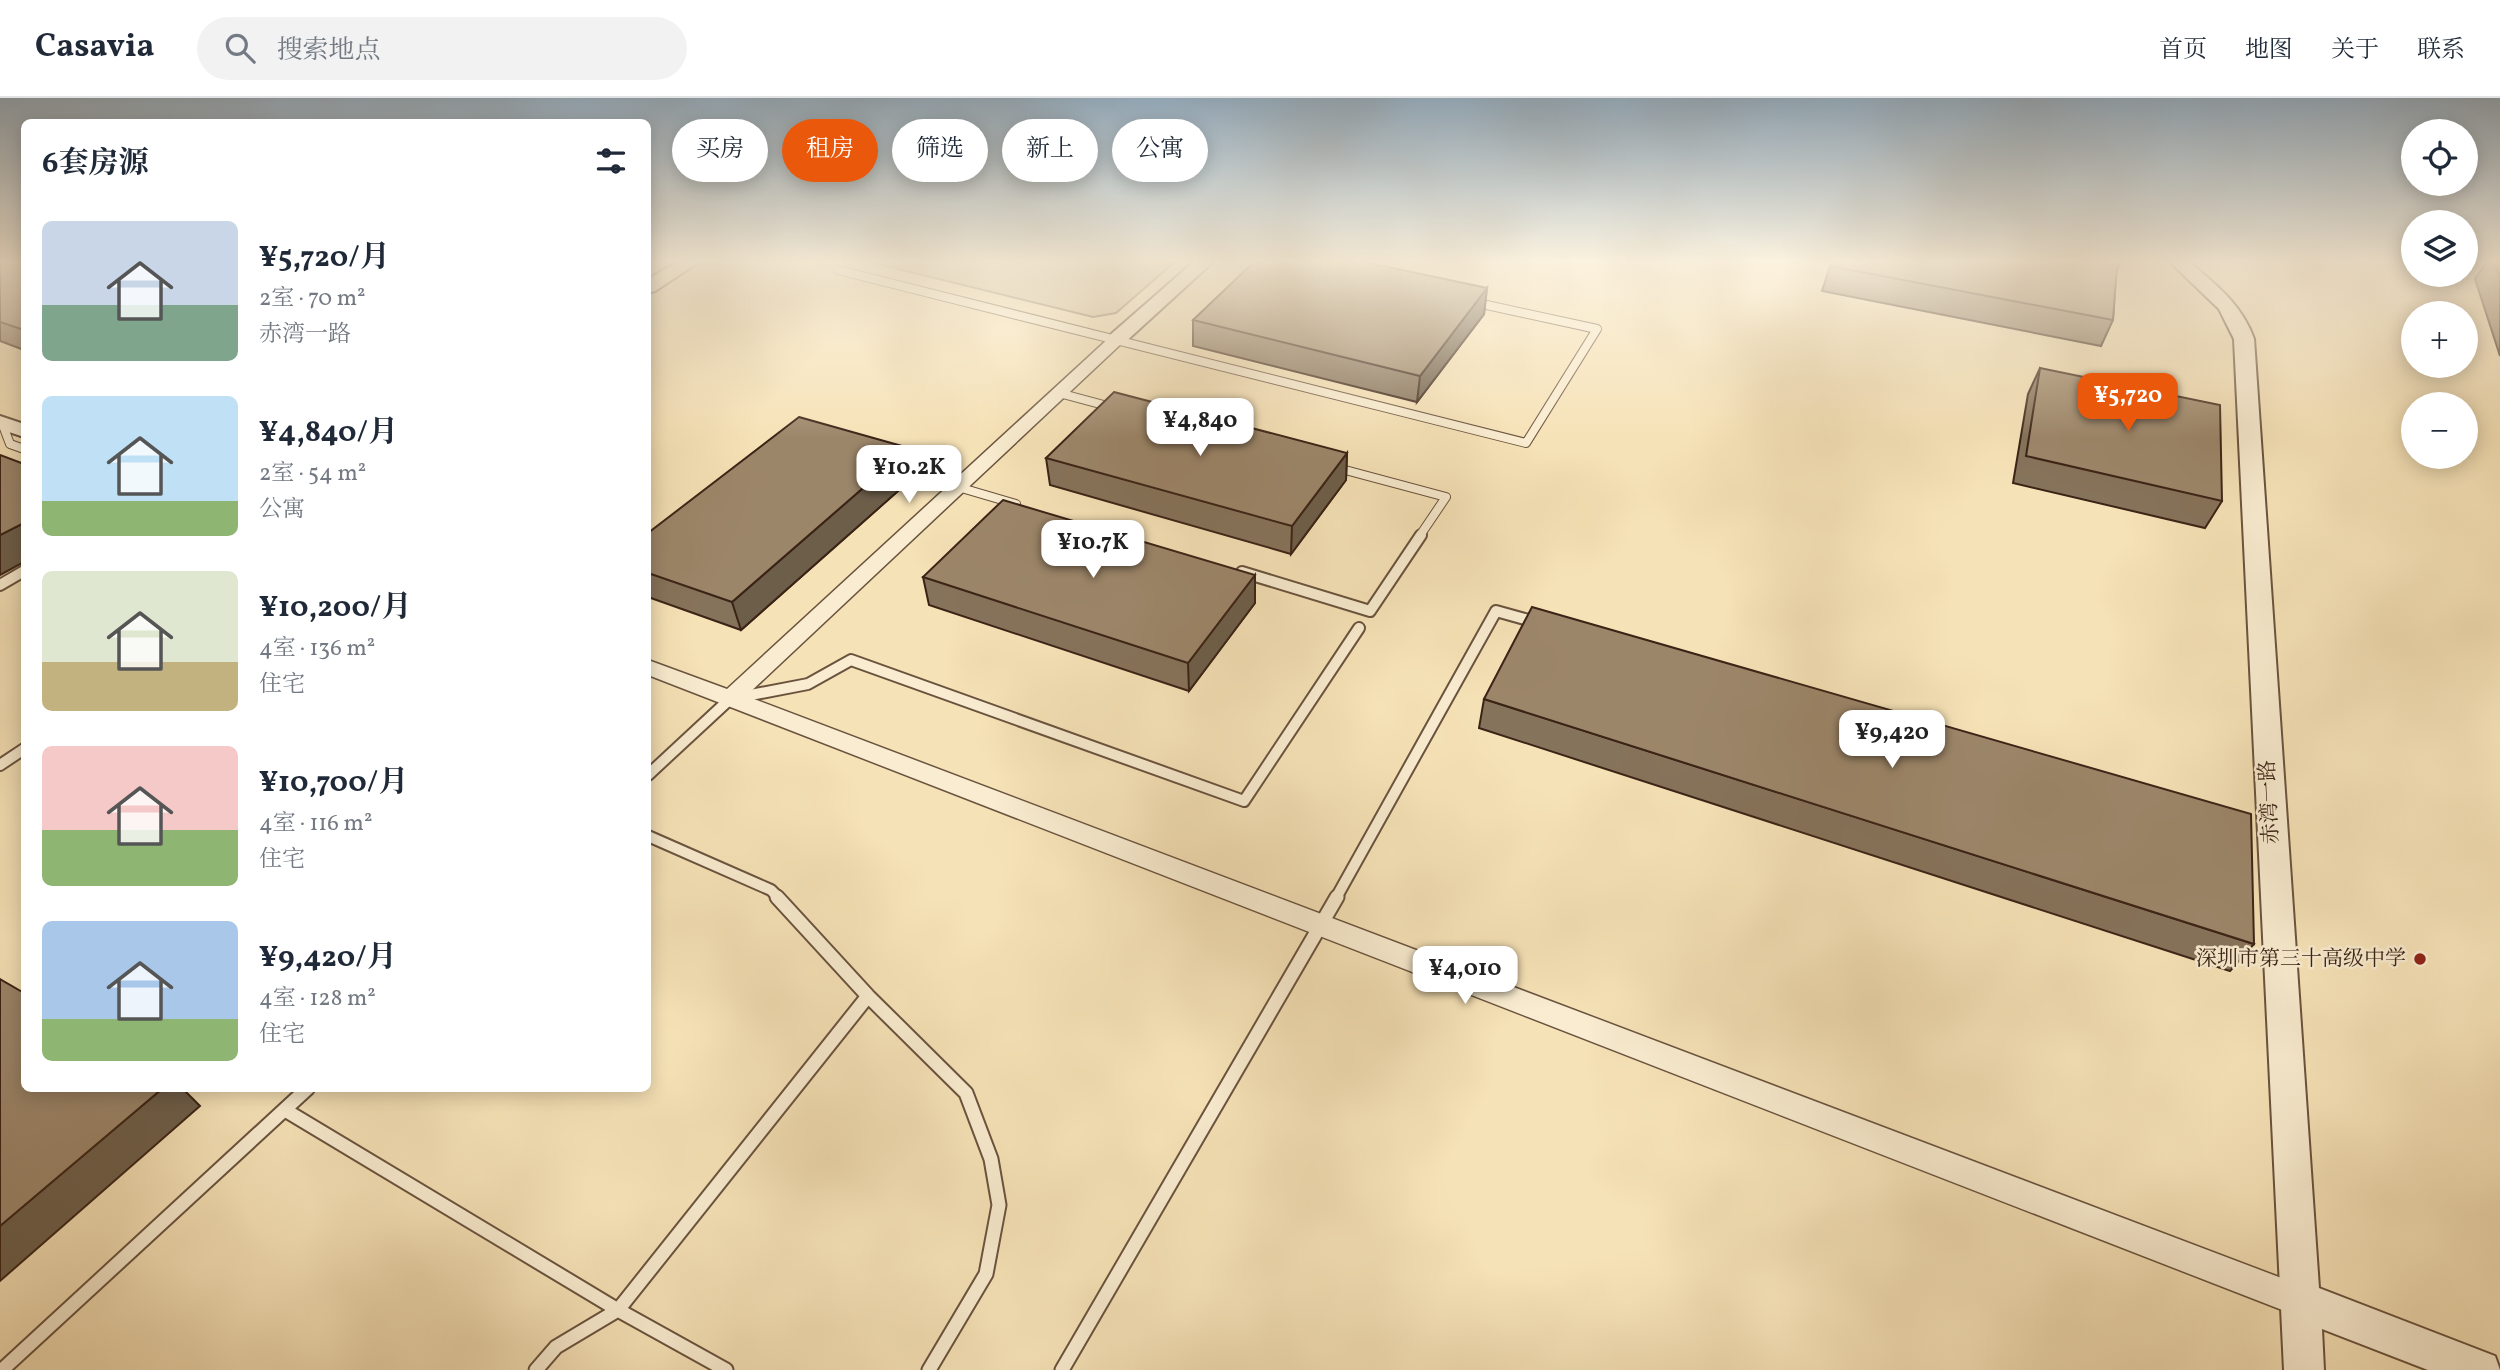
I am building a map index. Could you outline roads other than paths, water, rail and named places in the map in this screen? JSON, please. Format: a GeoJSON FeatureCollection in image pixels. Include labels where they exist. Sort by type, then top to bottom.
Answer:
{"type":"FeatureCollection","features":[{"type":"Feature","properties":{"kind":"street"},"geometry":{"type":"LineString","coordinates":[[730,699],[1139,319]]}},
{"type":"Feature","properties":{"kind":"street","name":"赤湾一路"},"geometry":{"type":"LineString","coordinates":[[2236,319],[2244,340],[2265,831],[2304,1370]]}},
{"type":"Feature","properties":{"kind":"street"},"geometry":{"type":"LineString","coordinates":[[1,423],[21,413]]}},
{"type":"Feature","properties":{"kind":"street"},"geometry":{"type":"LineString","coordinates":[[1,423],[21,430]]}},
{"type":"Feature","properties":{"kind":"street"},"geometry":{"type":"LineString","coordinates":[[651,668],[2481,1370]]}},
{"type":"Feature","properties":{"kind":"lane"},"geometry":{"type":"LineString","coordinates":[[1034,319],[1526,443],[1597,329],[1553,319]]}},
{"type":"Feature","properties":{"kind":"lane"},"geometry":{"type":"LineString","coordinates":[[1059,393],[1126,411]]}},
{"type":"Feature","properties":{"kind":"lane"},"geometry":{"type":"LineString","coordinates":[[21,424],[1,423],[10,444],[21,448]]}},
{"type":"Feature","properties":{"kind":"lane"},"geometry":{"type":"LineString","coordinates":[[1237,571],[1370,611],[1446,497],[1326,465]]}},
{"type":"Feature","properties":{"kind":"lane"},"geometry":{"type":"LineString","coordinates":[[958,487],[1024,507]]}},
{"type":"Feature","properties":{"kind":"lane"},"geometry":{"type":"LineString","coordinates":[[0,585],[21,573]]}},
{"type":"Feature","properties":{"kind":"lane"},"geometry":{"type":"LineString","coordinates":[[1062,1370],[1321,925],[1496,611],[1549,626]]}},
{"type":"Feature","properties":{"kind":"lane"},"geometry":{"type":"LineString","coordinates":[[651,772],[730,699],[808,684],[851,660],[1244,801],[1359,628]]}},
{"type":"Feature","properties":{"kind":"lane"},"geometry":{"type":"LineString","coordinates":[[0,765],[21,751]]}},
{"type":"Feature","properties":{"kind":"lane"},"geometry":{"type":"LineString","coordinates":[[651,837],[771,890],[868,996],[966,1093],[991,1159],[999,1205],[986,1274],[929,1370]]}},
{"type":"Feature","properties":{"kind":"lane"},"geometry":{"type":"LineString","coordinates":[[536,1370],[556,1347],[618,1310],[868,996]]}},
{"type":"Feature","properties":{"kind":"lane"},"geometry":{"type":"LineString","coordinates":[[2,1370],[304,1092]]}},
{"type":"Feature","properties":{"kind":"lane"},"geometry":{"type":"LineString","coordinates":[[285,1110],[618,1310],[726,1370]]}},
{"type":"Feature","properties":{"kind":"place","name":"深圳市第三十高级中学"},"geometry":{"type":"Point","coordinates":[2420,959]}}]}
